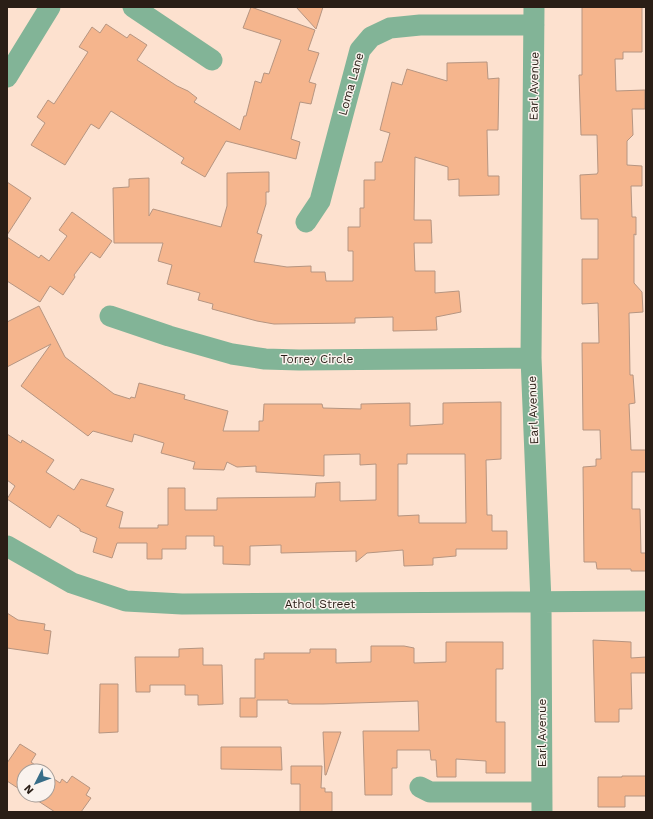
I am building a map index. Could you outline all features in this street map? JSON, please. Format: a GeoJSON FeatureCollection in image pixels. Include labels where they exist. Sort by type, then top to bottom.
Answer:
{"type":"FeatureCollection","features":[{"type":"Feature","properties":{"kind":"street"},"geometry":{"type":"LineString","coordinates":[[7,77],[50,7]]}},
{"type":"Feature","properties":{"kind":"street"},"geometry":{"type":"LineString","coordinates":[[133,7],[212,60]]}},
{"type":"Feature","properties":{"kind":"street","name":"Loma Lane"},"geometry":{"type":"LineString","coordinates":[[306,222],[320,201],[360,50],[371,37],[390,28],[534,16]]}},
{"type":"Feature","properties":{"kind":"street","name":"Earl Avenue"},"geometry":{"type":"LineString","coordinates":[[534,16],[531,358],[541,602],[542,802]]}},
{"type":"Feature","properties":{"kind":"street","name":"Torrey Circle"},"geometry":{"type":"LineString","coordinates":[[110,316],[169,336],[232,354],[265,359],[531,358]]}},
{"type":"Feature","properties":{"kind":"street","name":"Athol Street"},"geometry":{"type":"LineString","coordinates":[[7,546],[72,583],[126,601],[182,604],[646,601]]}},
{"type":"Feature","properties":{"kind":"street"},"geometry":{"type":"LineString","coordinates":[[420,787],[430,792],[542,802]]}},
{"type":"Feature","properties":{"kind":"building"},"geometry":{"type":"Polygon","coordinates":[[[251,7],[315,30],[308,50],[319,53],[309,82],[316,84],[311,104],[300,102],[291,139],[300,142],[296,159],[226,141],[205,177],[181,163],[184,158],[111,111],[99,129],[91,124],[65,165],[31,145],[45,123],[37,117],[48,100],[54,104],[88,52],[79,47],[92,27],[100,33],[106,24],[127,38],[130,34],[147,45],[137,60],[177,86],[188,91],[197,98],[194,102],[240,130],[244,116],[246,116],[255,81],[261,83],[264,73],[269,74],[281,40],[243,28],[251,7]]]}},
{"type":"Feature","properties":{"kind":"building"},"geometry":{"type":"Polygon","coordinates":[[[296,7],[323,7],[316,29],[296,7]]]}},
{"type":"Feature","properties":{"kind":"building"},"geometry":{"type":"Polygon","coordinates":[[[582,7],[642,7],[642,52],[623,52],[623,59],[615,59],[616,91],[645,90],[645,109],[632,109],[633,135],[627,141],[627,165],[642,166],[642,186],[631,186],[632,217],[636,217],[636,235],[634,234],[634,283],[642,292],[643,312],[629,313],[630,375],[633,375],[635,403],[629,404],[631,450],[646,450],[646,472],[632,472],[632,509],[640,509],[641,553],[646,553],[646,571],[631,571],[631,569],[597,569],[596,562],[584,562],[583,467],[596,466],[596,459],[601,459],[600,430],[583,430],[582,343],[599,343],[598,303],[582,304],[582,259],[598,259],[598,219],[581,219],[580,175],[597,174],[598,172],[597,135],[581,135],[579,75],[582,75],[582,7]]]}},
{"type":"Feature","properties":{"kind":"building"},"geometry":{"type":"Polygon","coordinates":[[[487,62],[488,79],[499,78],[498,130],[487,130],[488,176],[499,176],[499,195],[459,196],[459,179],[448,180],[448,167],[415,157],[414,220],[431,220],[432,243],[414,243],[415,271],[435,271],[435,293],[459,291],[461,312],[436,317],[437,330],[393,331],[393,317],[355,318],[355,323],[274,324],[212,309],[213,304],[198,300],[200,293],[167,284],[172,265],[158,261],[163,243],[114,243],[113,188],[129,187],[129,179],[149,178],[149,216],[153,209],[221,227],[227,206],[227,173],[269,172],[269,192],[266,192],[266,204],[257,233],[262,235],[254,262],[287,267],[311,266],[311,272],[325,272],[326,281],[353,281],[353,251],[348,251],[348,227],[360,227],[360,208],[364,208],[364,180],[375,180],[375,162],[382,162],[390,133],[380,130],[392,82],[402,85],[407,69],[447,81],[447,63],[487,62]]]}},
{"type":"Feature","properties":{"kind":"building"},"geometry":{"type":"Polygon","coordinates":[[[7,182],[31,198],[7,235],[7,182]]]}},
{"type":"Feature","properties":{"kind":"building"},"geometry":{"type":"Polygon","coordinates":[[[72,212],[112,241],[100,258],[91,252],[74,275],[75,277],[63,295],[50,286],[40,302],[7,281],[7,237],[39,258],[41,255],[49,261],[67,236],[59,230],[72,212]]]}},
{"type":"Feature","properties":{"kind":"building"},"geometry":{"type":"Polygon","coordinates":[[[39,306],[65,357],[114,394],[130,399],[131,397],[135,398],[139,383],[185,395],[184,399],[228,411],[223,431],[259,431],[259,421],[263,421],[264,404],[322,404],[323,408],[361,409],[361,404],[410,403],[410,426],[443,424],[443,403],[501,402],[501,459],[486,460],[487,515],[492,515],[492,531],[507,531],[507,549],[456,549],[456,556],[433,558],[433,565],[404,566],[403,550],[367,553],[356,562],[356,551],[281,553],[281,545],[250,546],[250,565],[223,564],[223,546],[214,546],[214,536],[186,536],[186,549],[162,549],[162,559],[147,559],[147,543],[117,543],[112,558],[93,552],[97,538],[80,531],[80,529],[58,515],[50,528],[7,499],[15,486],[7,480],[7,434],[21,443],[22,440],[54,460],[46,472],[74,490],[81,479],[114,489],[106,506],[123,512],[119,528],[158,528],[158,525],[168,525],[168,488],[185,488],[185,510],[217,510],[217,498],[315,497],[316,483],[340,482],[340,501],[376,500],[376,464],[360,465],[360,454],[324,455],[324,476],[256,472],[256,466],[237,467],[227,462],[224,470],[193,469],[195,462],[161,453],[164,443],[134,434],[132,442],[93,431],[88,436],[21,386],[51,344],[7,367],[7,322],[39,306]],[[407,454],[407,464],[398,464],[398,516],[419,515],[419,523],[466,523],[465,454],[407,454]]]}},
{"type":"Feature","properties":{"kind":"building"},"geometry":{"type":"Polygon","coordinates":[[[7,613],[18,620],[45,624],[44,630],[51,631],[48,654],[7,648],[7,613]]]}},
{"type":"Feature","properties":{"kind":"building"},"geometry":{"type":"Polygon","coordinates":[[[593,640],[631,642],[631,658],[646,657],[646,673],[631,673],[632,709],[619,709],[619,722],[595,722],[593,640]]]}},
{"type":"Feature","properties":{"kind":"building"},"geometry":{"type":"Polygon","coordinates":[[[446,642],[503,642],[503,669],[496,669],[496,722],[505,722],[505,773],[486,773],[486,761],[456,759],[456,777],[437,777],[436,760],[431,760],[430,750],[397,750],[397,768],[392,768],[392,795],[365,795],[363,731],[419,731],[418,701],[292,704],[288,703],[288,700],[257,700],[257,717],[240,717],[240,698],[255,698],[255,659],[264,659],[264,653],[310,653],[310,649],[336,649],[336,663],[371,662],[371,646],[404,646],[414,648],[414,663],[446,662],[446,642]]]}},
{"type":"Feature","properties":{"kind":"building"},"geometry":{"type":"Polygon","coordinates":[[[203,648],[203,665],[222,665],[223,704],[198,705],[198,695],[185,695],[185,685],[150,685],[150,692],[136,692],[135,657],[179,657],[179,649],[203,648]]]}},
{"type":"Feature","properties":{"kind":"building"},"geometry":{"type":"Polygon","coordinates":[[[100,684],[118,684],[118,732],[99,733],[100,684]]]}},
{"type":"Feature","properties":{"kind":"building"},"geometry":{"type":"Polygon","coordinates":[[[323,732],[341,732],[326,775],[325,775],[323,732]]]}},
{"type":"Feature","properties":{"kind":"building"},"geometry":{"type":"Polygon","coordinates":[[[20,744],[36,754],[31,762],[32,763],[16,763],[16,787],[7,781],[7,763],[20,744]]]}},
{"type":"Feature","properties":{"kind":"building"},"geometry":{"type":"Polygon","coordinates":[[[221,747],[281,747],[282,770],[221,769],[221,747]]]}},
{"type":"Feature","properties":{"kind":"building"},"geometry":{"type":"Polygon","coordinates":[[[291,766],[322,766],[321,788],[325,788],[325,792],[332,792],[332,812],[300,812],[300,784],[291,784],[291,766]]]}},
{"type":"Feature","properties":{"kind":"building"},"geometry":{"type":"Polygon","coordinates":[[[72,776],[90,788],[86,795],[91,798],[81,812],[55,812],[41,803],[56,803],[56,780],[60,783],[62,779],[67,783],[72,776]]]}},
{"type":"Feature","properties":{"kind":"building"},"geometry":{"type":"Polygon","coordinates":[[[646,776],[646,796],[625,796],[625,807],[598,807],[598,777],[646,776]]]}}]}
